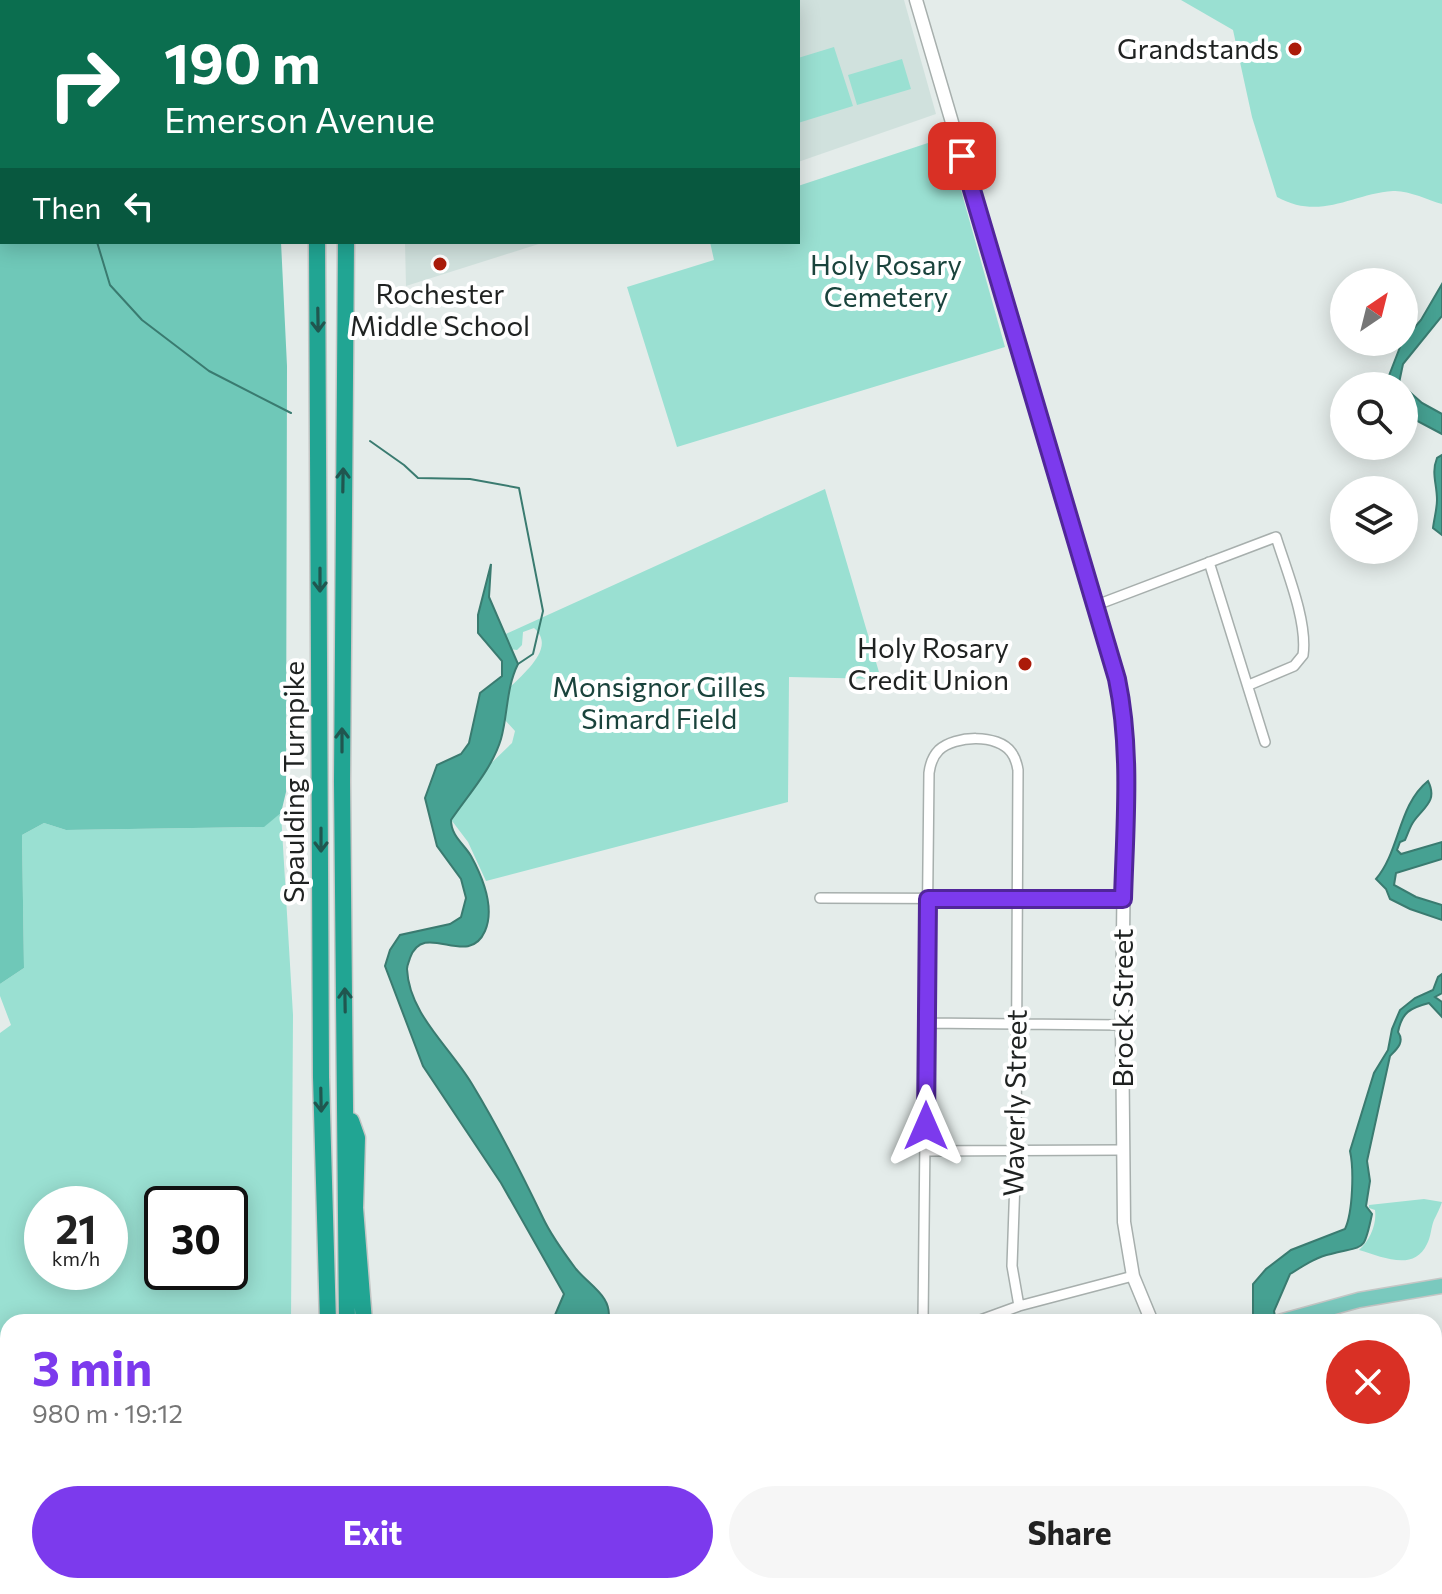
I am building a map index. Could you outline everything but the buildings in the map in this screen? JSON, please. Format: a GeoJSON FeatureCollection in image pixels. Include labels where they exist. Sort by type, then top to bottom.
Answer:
{"type":"FeatureCollection","features":[{"type":"Feature","properties":{"kind":"highway","name":"Spaulding Turnpike"},"geometry":{"type":"LineString","coordinates":[[317,244],[321,1077],[328,1314]]}},
{"type":"Feature","properties":{"kind":"highway","name":"Spaulding Turnpike"},"geometry":{"type":"LineString","coordinates":[[346,244],[342,782],[347,1314]]}},
{"type":"Feature","properties":{"kind":"highway"},"geometry":{"type":"LineString","coordinates":[[347,1106],[357,1138],[355,1208],[363,1314]]}},
{"type":"Feature","properties":{"kind":"highway"},"geometry":{"type":"LineString","coordinates":[[320,1314],[325,1256]]}},
{"type":"Feature","properties":{"kind":"main road"},"geometry":{"type":"LineString","coordinates":[[1309,1314],[1359,1300],[1442,1286]]}},
{"type":"Feature","properties":{"kind":"street","name":"Brock Street"},"geometry":{"type":"LineString","coordinates":[[916,0],[1117,679],[1123,713],[1125,762],[1122,1025],[1124,1222],[1133,1276],[1149,1314]]}},
{"type":"Feature","properties":{"kind":"street"},"geometry":{"type":"LineString","coordinates":[[1094,606],[1276,537],[1296,606],[1303,655],[1294,666],[1249,685]]}},
{"type":"Feature","properties":{"kind":"street"},"geometry":{"type":"LineString","coordinates":[[1209,562],[1265,742]]}},
{"type":"Feature","properties":{"kind":"street","name":"Waverly Street"},"geometry":{"type":"LineString","coordinates":[[923,1314],[931,764],[941,748],[969,740],[1001,744],[1010,749],[1017,764],[1016,1151],[1012,1266],[1019,1306]]}},
{"type":"Feature","properties":{"kind":"street"},"geometry":{"type":"LineString","coordinates":[[820,898],[1123,899]]}},
{"type":"Feature","properties":{"kind":"street"},"geometry":{"type":"LineString","coordinates":[[926,1023],[1122,1025]]}},
{"type":"Feature","properties":{"kind":"street"},"geometry":{"type":"LineString","coordinates":[[926,1151],[1122,1150]]}},
{"type":"Feature","properties":{"kind":"street"},"geometry":{"type":"LineString","coordinates":[[997,1314],[1133,1276]]}},
{"type":"Feature","properties":{"kind":"shaded area"},"geometry":{"type":"Polygon","coordinates":[[[800,0],[904,0],[936,114],[800,161],[800,0]]]}},
{"type":"Feature","properties":{"kind":"shaded area"},"geometry":{"type":"Polygon","coordinates":[[[0,244],[281,244],[287,366],[286,792],[281,813],[264,827],[66,830],[44,823],[22,835],[24,968],[0,984],[0,244]]]}},
{"type":"Feature","properties":{"kind":"shaded area","name":"Rochester Middle School"},"geometry":{"type":"Polygon","coordinates":[[[405,244],[539,244],[406,286],[405,244]]]}},
{"type":"Feature","properties":{"kind":"shaded area"},"geometry":{"type":"Polygon","coordinates":[[[1442,284],[1442,316],[1418,346],[1418,323],[1442,284]]]}},
{"type":"Feature","properties":{"kind":"shaded area"},"geometry":{"type":"Polygon","coordinates":[[[1397,356],[1410,356],[1401,372],[1390,372],[1397,356]]]}},
{"type":"Feature","properties":{"kind":"shaded area"},"geometry":{"type":"Polygon","coordinates":[[[1418,399],[1442,414],[1442,434],[1418,421],[1418,399]]]}},
{"type":"Feature","properties":{"kind":"shaded area"},"geometry":{"type":"Polygon","coordinates":[[[1442,455],[1442,535],[1433,528],[1437,500],[1434,469],[1437,458],[1442,455]]]}},
{"type":"Feature","properties":{"kind":"shaded area"},"geometry":{"type":"Polygon","coordinates":[[[491,564],[489,597],[518,664],[511,682],[497,750],[451,820],[453,831],[471,856],[483,883],[488,903],[488,922],[477,942],[468,946],[425,943],[417,947],[407,966],[409,985],[432,1030],[482,1100],[546,1224],[576,1269],[600,1292],[609,1314],[555,1314],[564,1294],[501,1183],[423,1066],[385,966],[390,950],[400,935],[450,924],[461,917],[466,898],[461,879],[437,846],[425,798],[437,765],[461,754],[469,743],[480,693],[502,676],[502,661],[478,633],[478,615],[491,564]]]}},
{"type":"Feature","properties":{"kind":"shaded area"},"geometry":{"type":"Polygon","coordinates":[[[1428,781],[1431,799],[1397,850],[1401,854],[1442,842],[1442,859],[1396,873],[1394,885],[1416,897],[1442,905],[1442,920],[1390,899],[1386,889],[1376,879],[1390,855],[1411,802],[1428,781]]]}},
{"type":"Feature","properties":{"kind":"shaded area"},"geometry":{"type":"Polygon","coordinates":[[[1442,974],[1442,993],[1435,997],[1442,1002],[1442,1017],[1429,1003],[1408,1012],[1398,1032],[1401,1039],[1399,1045],[1390,1056],[1367,1161],[1370,1181],[1366,1206],[1372,1214],[1364,1241],[1357,1248],[1325,1255],[1290,1274],[1275,1314],[1253,1314],[1253,1284],[1266,1269],[1291,1250],[1345,1229],[1352,1190],[1350,1151],[1374,1073],[1388,1050],[1400,1010],[1415,998],[1433,990],[1442,974]]]}},
{"type":"Feature","properties":{"kind":"green space"},"geometry":{"type":"Polygon","coordinates":[[[1181,0],[1442,0],[1442,204],[1399,191],[1308,207],[1277,197],[1252,117],[1233,30],[1181,0]]]}},
{"type":"Feature","properties":{"kind":"green space"},"geometry":{"type":"Polygon","coordinates":[[[834,47],[853,106],[800,122],[800,57],[834,47]]]}},
{"type":"Feature","properties":{"kind":"green space"},"geometry":{"type":"Polygon","coordinates":[[[902,59],[911,89],[857,105],[848,75],[902,59]]]}},
{"type":"Feature","properties":{"kind":"green space","name":"Holy Rosary Cemetery"},"geometry":{"type":"Polygon","coordinates":[[[946,137],[1005,347],[677,447],[627,287],[714,260],[710,244],[800,244],[800,185],[946,137]]]}},
{"type":"Feature","properties":{"kind":"green space","name":"Monsignor Gilles Simard Field"},"geometry":{"type":"Polygon","coordinates":[[[825,489],[881,679],[789,677],[788,802],[486,881],[468,842],[446,813],[512,743],[515,731],[504,719],[502,696],[532,664],[542,646],[541,637],[534,628],[523,632],[522,645],[517,650],[509,649],[497,638],[825,489]]]}},
{"type":"Feature","properties":{"kind":"green space"},"geometry":{"type":"Polygon","coordinates":[[[281,813],[293,1015],[291,1314],[0,1314],[0,1033],[11,1025],[0,996],[0,984],[24,968],[22,835],[44,823],[66,830],[263,827],[281,813]]]}},
{"type":"Feature","properties":{"kind":"green space"},"geometry":{"type":"Polygon","coordinates":[[[1424,1199],[1442,1202],[1421,1253],[1414,1258],[1397,1260],[1359,1250],[1374,1226],[1375,1210],[1369,1205],[1424,1199]]]}},
{"type":"Feature","properties":{"kind":"waterway"},"geometry":{"type":"LineString","coordinates":[[98,244],[110,285],[142,320],[209,371],[291,413]]}},
{"type":"Feature","properties":{"kind":"waterway"},"geometry":{"type":"LineString","coordinates":[[370,441],[418,478],[470,479],[519,488],[543,611],[533,654],[518,664]]}},
{"type":"Feature","properties":{"kind":"place","name":"Grandstands"},"geometry":{"type":"Point","coordinates":[1295,49]}},
{"type":"Feature","properties":{"kind":"place","name":"Rochester Middle School"},"geometry":{"type":"Point","coordinates":[440,264]}},
{"type":"Feature","properties":{"kind":"place","name":"Holy Rosary Credit Union"},"geometry":{"type":"Point","coordinates":[1025,664]}},
{"type":"Feature","properties":{"kind":"route"},"geometry":{"type":"LineString","coordinates":[[926,1126],[928,899],[1123,899],[1125,762],[1123,713],[1117,679],[962,156]]}}]}
